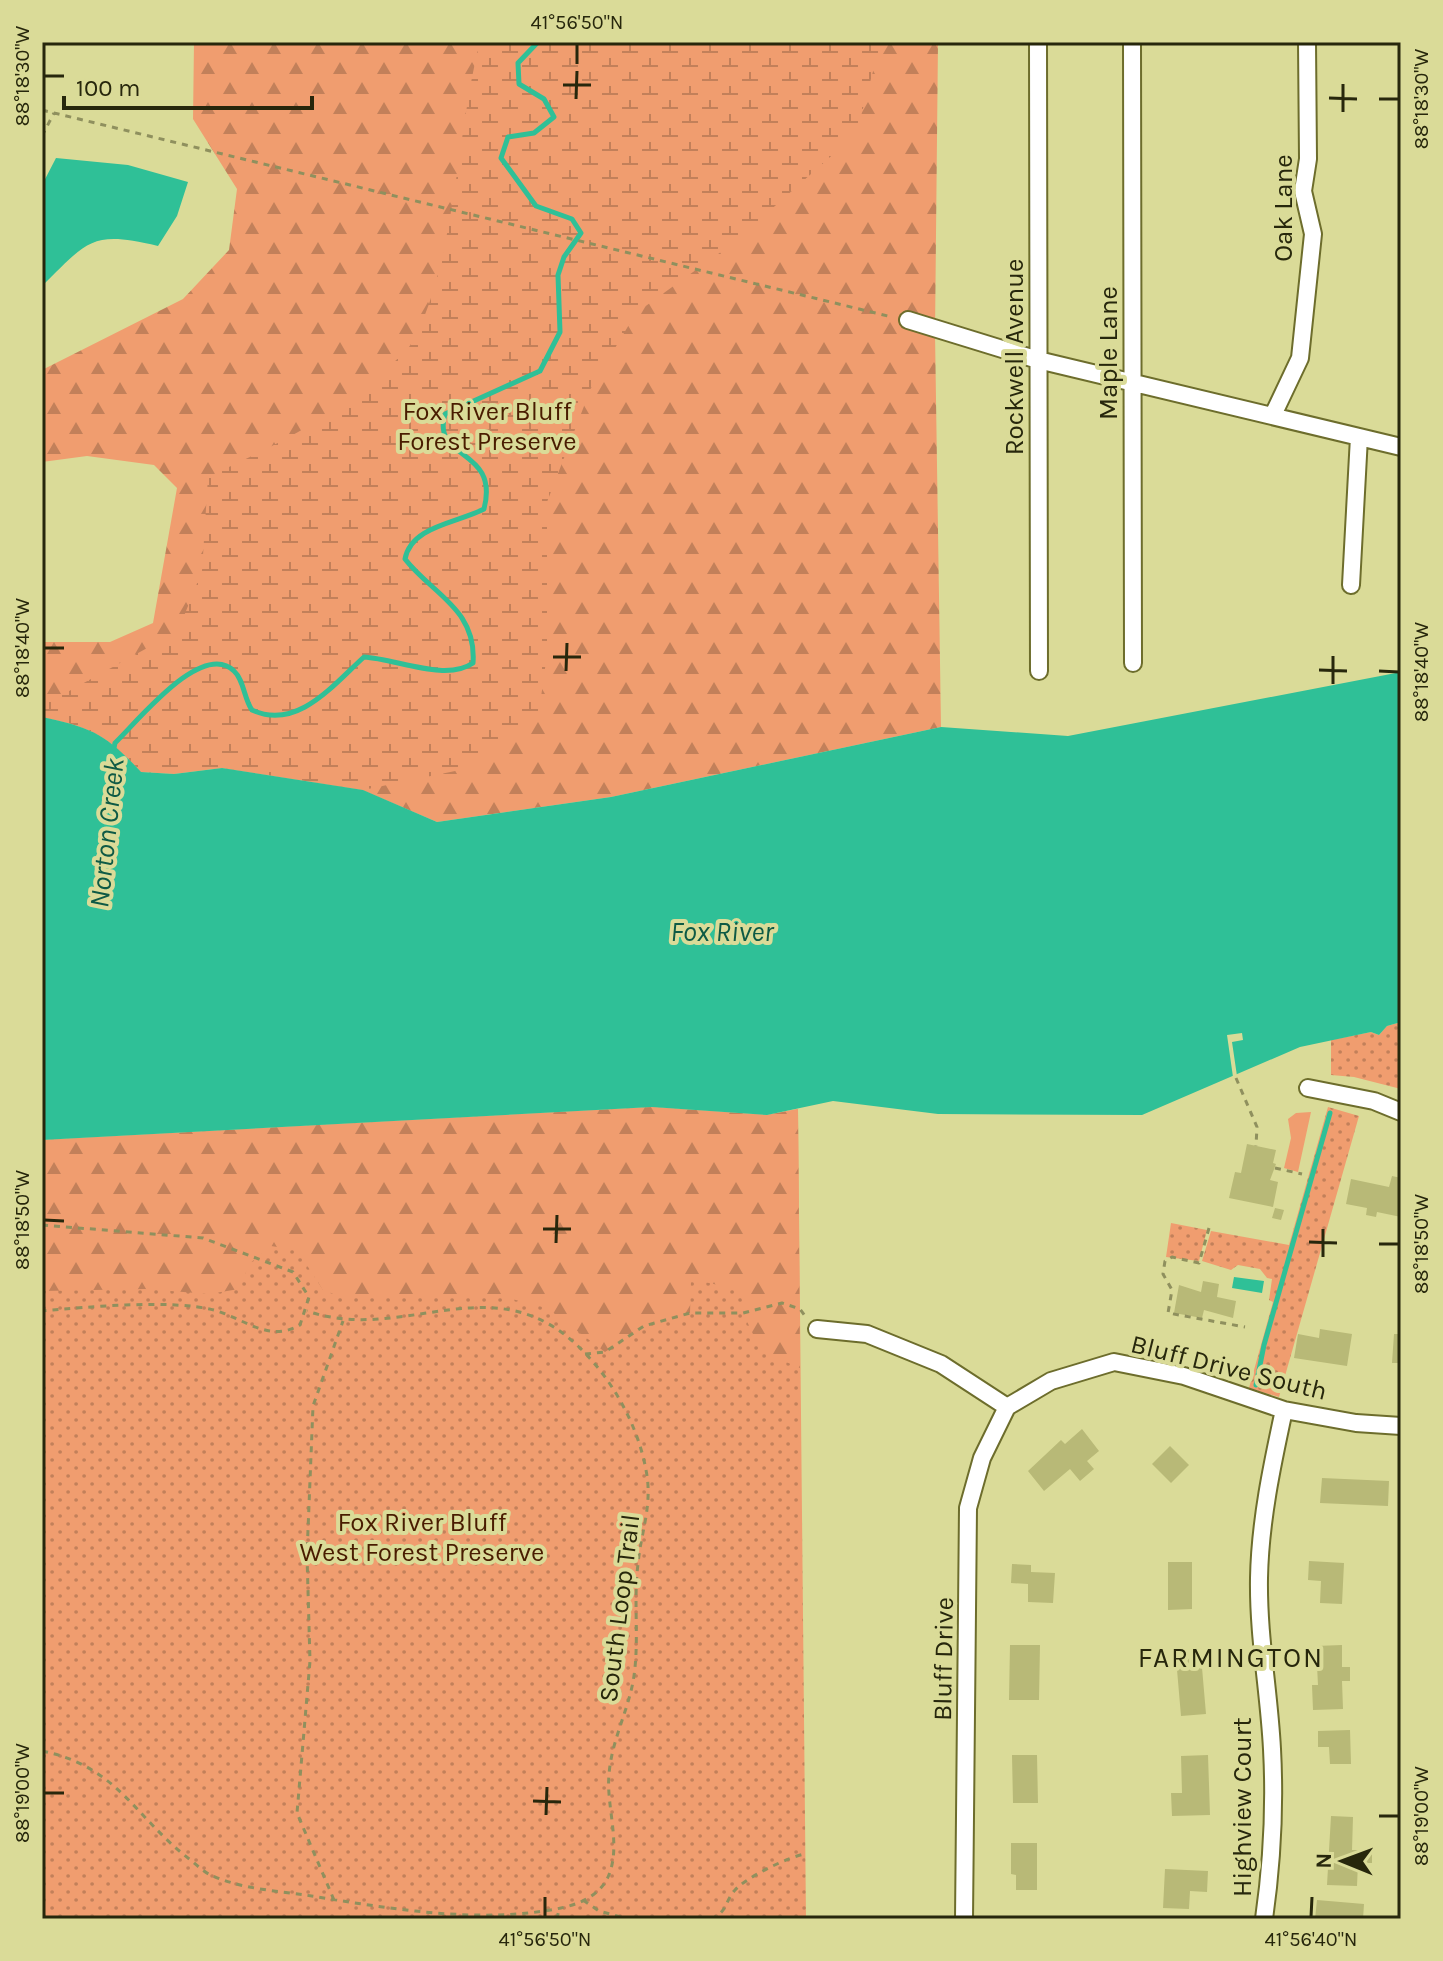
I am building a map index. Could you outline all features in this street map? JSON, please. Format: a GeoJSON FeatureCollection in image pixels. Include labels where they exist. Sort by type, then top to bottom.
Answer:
{"type":"FeatureCollection","features":[{"type":"Feature","properties":{"kind":"street","name":"Rockwell Avenue"},"geometry":{"type":"LineString","coordinates":[[1038,42],[1039,671]]}},
{"type":"Feature","properties":{"kind":"street","name":"Maple Lane"},"geometry":{"type":"LineString","coordinates":[[1132,42],[1133,663]]}},
{"type":"Feature","properties":{"kind":"street","name":"Oak Lane"},"geometry":{"type":"LineString","coordinates":[[1273,415],[1300,358],[1313,234],[1303,191],[1308,159],[1307,42]]}},
{"type":"Feature","properties":{"kind":"street"},"geometry":{"type":"LineString","coordinates":[[908,320],[1038,360],[1401,447]]}},
{"type":"Feature","properties":{"kind":"street"},"geometry":{"type":"LineString","coordinates":[[1351,585],[1359,437]]}},
{"type":"Feature","properties":{"kind":"street"},"geometry":{"type":"LineString","coordinates":[[1308,1088],[1374,1101],[1401,1112]]}},
{"type":"Feature","properties":{"kind":"street"},"geometry":{"type":"LineString","coordinates":[[817,1329],[867,1334],[941,1364],[1007,1407]]}},
{"type":"Feature","properties":{"kind":"street","name":"Bluff Drive South"},"geometry":{"type":"LineString","coordinates":[[1007,1407],[1051,1381],[1114,1362],[1184,1376],[1284,1410],[1356,1423],[1401,1426]]}},
{"type":"Feature","properties":{"kind":"street","name":"Bluff Drive"},"geometry":{"type":"LineString","coordinates":[[964,1919],[968,1508],[982,1458],[1007,1407]]}},
{"type":"Feature","properties":{"kind":"street","name":"Highview Court"},"geometry":{"type":"LineString","coordinates":[[1264,1919],[1272,1867],[1272,1748],[1260,1642],[1259,1576],[1268,1486],[1284,1410]]}},
{"type":"Feature","properties":{"kind":"path"},"geometry":{"type":"LineString","coordinates":[[42,110],[908,320]]}},
{"type":"Feature","properties":{"kind":"path"},"geometry":{"type":"LineString","coordinates":[[42,136],[54,113]]}},
{"type":"Feature","properties":{"kind":"path"},"geometry":{"type":"LineString","coordinates":[[1236,1078],[1257,1127],[1256,1146]]}},
{"type":"Feature","properties":{"kind":"path"},"geometry":{"type":"LineString","coordinates":[[1275,1168],[1302,1174]]}},
{"type":"Feature","properties":{"kind":"path"},"geometry":{"type":"LineString","coordinates":[[42,1225],[203,1238],[293,1272],[309,1297],[300,1325],[288,1332],[265,1332],[214,1310],[182,1306],[42,1311]]}},
{"type":"Feature","properties":{"kind":"path"},"geometry":{"type":"LineString","coordinates":[[1209,1228],[1199,1263],[1169,1258],[1163,1274],[1172,1290],[1168,1313],[1245,1327]]}},
{"type":"Feature","properties":{"kind":"path"},"geometry":{"type":"LineString","coordinates":[[585,1354],[605,1352],[644,1326],[669,1318],[690,1313],[743,1313],[782,1303],[800,1309],[809,1329],[817,1329]]}},
{"type":"Feature","properties":{"kind":"path","name":"South Loop Trail"},"geometry":{"type":"LineString","coordinates":[[42,1751],[96,1770],[123,1791],[169,1843],[211,1875],[264,1889],[334,1900],[510,1915],[559,1909],[596,1895],[609,1875],[614,1841],[608,1805],[609,1771],[632,1684],[638,1560],[650,1504],[646,1468],[632,1424],[606,1378],[585,1354],[543,1319],[504,1307],[471,1306],[382,1319],[344,1321],[307,1311]]}},
{"type":"Feature","properties":{"kind":"path"},"geometry":{"type":"LineString","coordinates":[[1206,1320],[1207,1311]]}},
{"type":"Feature","properties":{"kind":"path"},"geometry":{"type":"LineString","coordinates":[[334,1900],[297,1813],[310,1661],[307,1555],[313,1406],[344,1321]]}},
{"type":"Feature","properties":{"kind":"path"},"geometry":{"type":"LineString","coordinates":[[711,1919],[724,1911],[733,1893],[744,1883],[780,1862],[805,1854]]}},
{"type":"Feature","properties":{"kind":"path"},"geometry":{"type":"LineString","coordinates":[[583,1900],[599,1911],[628,1919]]}},
{"type":"Feature","properties":{"kind":"path"},"geometry":{"type":"LineString","coordinates":[[557,1919],[559,1909]]}},
{"type":"Feature","properties":{"kind":"green space","name":"Fox River Bluff Forest Preserve"},"geometry":{"type":"Polygon","coordinates":[[[194,42],[938,42],[935,333],[941,727],[611,797],[437,822],[362,790],[222,768],[141,772],[97,734],[42,717],[42,642],[110,642],[153,623],[177,488],[154,465],[87,456],[42,462],[42,370],[183,299],[229,250],[237,189],[193,119],[194,42]]]}},
{"type":"Feature","properties":{"kind":"green space"},"geometry":{"type":"Polygon","coordinates":[[[480,42],[881,42],[856,134],[732,244],[636,313],[591,388],[547,502],[547,654],[538,719],[460,770],[363,790],[222,768],[174,774],[141,772],[97,734],[42,717],[42,706],[178,631],[202,571],[208,477],[323,417],[365,387],[411,344],[426,312],[446,238],[480,42]]]}},
{"type":"Feature","properties":{"kind":"green space"},"geometry":{"type":"Polygon","coordinates":[[[1401,1022],[1401,1089],[1354,1077],[1331,1075],[1331,1040],[1371,1032],[1379,1035],[1387,1026],[1401,1022]]]}},
{"type":"Feature","properties":{"kind":"green space","name":"Fox River Bluff West Forest Preserve"},"geometry":{"type":"Polygon","coordinates":[[[652,1107],[767,1115],[798,1109],[806,1919],[42,1919],[42,1140],[652,1107]]]}},
{"type":"Feature","properties":{"kind":"green space"},"geometry":{"type":"Polygon","coordinates":[[[652,1107],[767,1115],[798,1109],[800,1368],[761,1351],[743,1313],[741,1290],[691,1279],[690,1313],[644,1326],[605,1352],[547,1308],[508,1298],[344,1298],[323,1290],[297,1250],[271,1246],[249,1264],[239,1289],[209,1294],[145,1289],[42,1291],[42,1140],[652,1107]]]}},
{"type":"Feature","properties":{"kind":"green space"},"geometry":{"type":"Polygon","coordinates":[[[1328,1107],[1359,1116],[1279,1397],[1249,1388],[1273,1302],[1269,1300],[1272,1279],[1267,1278],[1260,1269],[1238,1265],[1231,1270],[1202,1261],[1211,1231],[1289,1245],[1328,1107]]]}},
{"type":"Feature","properties":{"kind":"green space"},"geometry":{"type":"Polygon","coordinates":[[[1311,1112],[1298,1172],[1284,1168],[1291,1138],[1288,1119],[1296,1113],[1311,1112]]]}},
{"type":"Feature","properties":{"kind":"green space"},"geometry":{"type":"Polygon","coordinates":[[[1171,1223],[1207,1230],[1199,1261],[1166,1257],[1171,1223]]]}},
{"type":"Feature","properties":{"kind":"water"},"geometry":{"type":"Polygon","coordinates":[[[56,158],[128,165],[188,182],[177,216],[158,246],[118,239],[92,243],[81,249],[42,286],[42,185],[56,158]]]}},
{"type":"Feature","properties":{"kind":"water","name":"Fox River"},"geometry":{"type":"Polygon","coordinates":[[[1401,672],[1401,1022],[1387,1026],[1379,1035],[1371,1032],[1300,1047],[1142,1115],[938,1114],[833,1101],[767,1115],[652,1107],[42,1140],[42,717],[97,734],[141,772],[174,774],[222,768],[363,790],[437,822],[611,797],[941,727],[1068,736],[1401,672]]]}},
{"type":"Feature","properties":{"kind":"water"},"geometry":{"type":"Polygon","coordinates":[[[1234,1277],[1264,1281],[1262,1293],[1232,1288],[1234,1277]]]}},
{"type":"Feature","properties":{"kind":"pier"},"geometry":{"type":"Polygon","coordinates":[[[1242,1033],[1243,1040],[1232,1042],[1237,1076],[1233,1077],[1227,1035],[1242,1033]]]}},
{"type":"Feature","properties":{"kind":"building"},"geometry":{"type":"Polygon","coordinates":[[[1247,1144],[1276,1150],[1273,1163],[1276,1164],[1270,1180],[1278,1182],[1273,1207],[1229,1198],[1235,1172],[1241,1173],[1247,1144]]]}},
{"type":"Feature","properties":{"kind":"building"},"geometry":{"type":"Polygon","coordinates":[[[1392,1176],[1401,1178],[1401,1217],[1377,1212],[1376,1217],[1366,1215],[1367,1208],[1346,1204],[1351,1179],[1389,1187],[1392,1176]]]}},
{"type":"Feature","properties":{"kind":"building"},"geometry":{"type":"Polygon","coordinates":[[[1275,1208],[1284,1210],[1281,1220],[1272,1218],[1275,1208]]]}},
{"type":"Feature","properties":{"kind":"building"},"geometry":{"type":"Polygon","coordinates":[[[1203,1281],[1219,1284],[1217,1297],[1236,1301],[1233,1318],[1204,1310],[1202,1318],[1174,1313],[1179,1285],[1201,1292],[1203,1281]]]}},
{"type":"Feature","properties":{"kind":"building"},"geometry":{"type":"Polygon","coordinates":[[[1320,1329],[1352,1334],[1347,1366],[1294,1358],[1298,1334],[1319,1338],[1320,1329]]]}},
{"type":"Feature","properties":{"kind":"building"},"geometry":{"type":"Polygon","coordinates":[[[1394,1334],[1401,1334],[1401,1363],[1392,1363],[1394,1334]]]}},
{"type":"Feature","properties":{"kind":"building"},"geometry":{"type":"Polygon","coordinates":[[[1082,1429],[1099,1451],[1087,1461],[1094,1469],[1080,1481],[1070,1469],[1044,1491],[1028,1471],[1061,1440],[1065,1444],[1082,1429]]]}},
{"type":"Feature","properties":{"kind":"building"},"geometry":{"type":"Polygon","coordinates":[[[1170,1446],[1189,1465],[1171,1483],[1152,1464],[1170,1446]]]}},
{"type":"Feature","properties":{"kind":"building"},"geometry":{"type":"Polygon","coordinates":[[[1322,1478],[1389,1481],[1388,1506],[1320,1503],[1322,1478]]]}},
{"type":"Feature","properties":{"kind":"building"},"geometry":{"type":"Polygon","coordinates":[[[1309,1561],[1344,1563],[1342,1604],[1320,1603],[1321,1581],[1308,1580],[1309,1561]]]}},
{"type":"Feature","properties":{"kind":"building"},"geometry":{"type":"Polygon","coordinates":[[[1168,1562],[1192,1562],[1192,1609],[1168,1610],[1168,1562]]]}},
{"type":"Feature","properties":{"kind":"building"},"geometry":{"type":"Polygon","coordinates":[[[1012,1564],[1031,1565],[1031,1572],[1055,1573],[1053,1603],[1028,1602],[1028,1584],[1011,1583],[1012,1564]]]}},
{"type":"Feature","properties":{"kind":"building"},"geometry":{"type":"Polygon","coordinates":[[[1010,1645],[1040,1645],[1039,1700],[1009,1700],[1010,1645]]]}},
{"type":"Feature","properties":{"kind":"building"},"geometry":{"type":"Polygon","coordinates":[[[1342,1645],[1342,1667],[1350,1667],[1350,1681],[1342,1681],[1343,1709],[1313,1710],[1312,1685],[1318,1685],[1316,1646],[1342,1645]]]}},
{"type":"Feature","properties":{"kind":"building"},"geometry":{"type":"Polygon","coordinates":[[[1201,1656],[1206,1714],[1181,1716],[1176,1658],[1201,1656]]]}},
{"type":"Feature","properties":{"kind":"building"},"geometry":{"type":"Polygon","coordinates":[[[1350,1730],[1351,1764],[1330,1764],[1329,1747],[1318,1747],[1318,1731],[1350,1730]]]}},
{"type":"Feature","properties":{"kind":"building"},"geometry":{"type":"Polygon","coordinates":[[[1012,1755],[1037,1755],[1038,1803],[1013,1803],[1012,1755]]]}},
{"type":"Feature","properties":{"kind":"building"},"geometry":{"type":"Polygon","coordinates":[[[1208,1755],[1210,1815],[1172,1816],[1171,1793],[1182,1793],[1181,1756],[1208,1755]]]}},
{"type":"Feature","properties":{"kind":"building"},"geometry":{"type":"Polygon","coordinates":[[[1331,1816],[1353,1817],[1352,1850],[1372,1850],[1372,1863],[1358,1863],[1357,1886],[1327,1885],[1331,1816]]]}},
{"type":"Feature","properties":{"kind":"building"},"geometry":{"type":"Polygon","coordinates":[[[1011,1843],[1037,1843],[1037,1890],[1016,1890],[1016,1875],[1011,1874],[1011,1843]]]}},
{"type":"Feature","properties":{"kind":"building"},"geometry":{"type":"Polygon","coordinates":[[[1165,1869],[1208,1871],[1207,1892],[1190,1891],[1189,1909],[1163,1908],[1165,1869]]]}},
{"type":"Feature","properties":{"kind":"building"},"geometry":{"type":"Polygon","coordinates":[[[1317,1900],[1364,1904],[1363,1919],[1315,1919],[1317,1900]]]}},
{"type":"Feature","properties":{"kind":"waterway","name":"Norton Creek"},"geometry":{"type":"LineString","coordinates":[[114,748],[115,743],[154,702],[188,674],[205,666],[221,664],[234,671],[252,710],[268,715],[284,715],[299,710],[327,692],[364,657],[435,670],[462,668],[473,663],[468,629],[460,616],[405,559],[409,548],[426,532],[484,509],[486,489],[483,475],[447,440],[443,429],[445,414],[540,371],[560,332],[558,275],[564,257],[581,233],[572,219],[536,206],[501,158],[508,137],[534,133],[554,117],[544,99],[519,84],[518,63],[538,42]]}},
{"type":"Feature","properties":{"kind":"waterway"},"geometry":{"type":"LineString","coordinates":[[1256,1385],[1264,1345],[1330,1113]]}},
{"type":"Feature","properties":{"kind":"district","name":"FARMINGTON"},"geometry":{"type":"Point","coordinates":[1231,1657]}}]}
